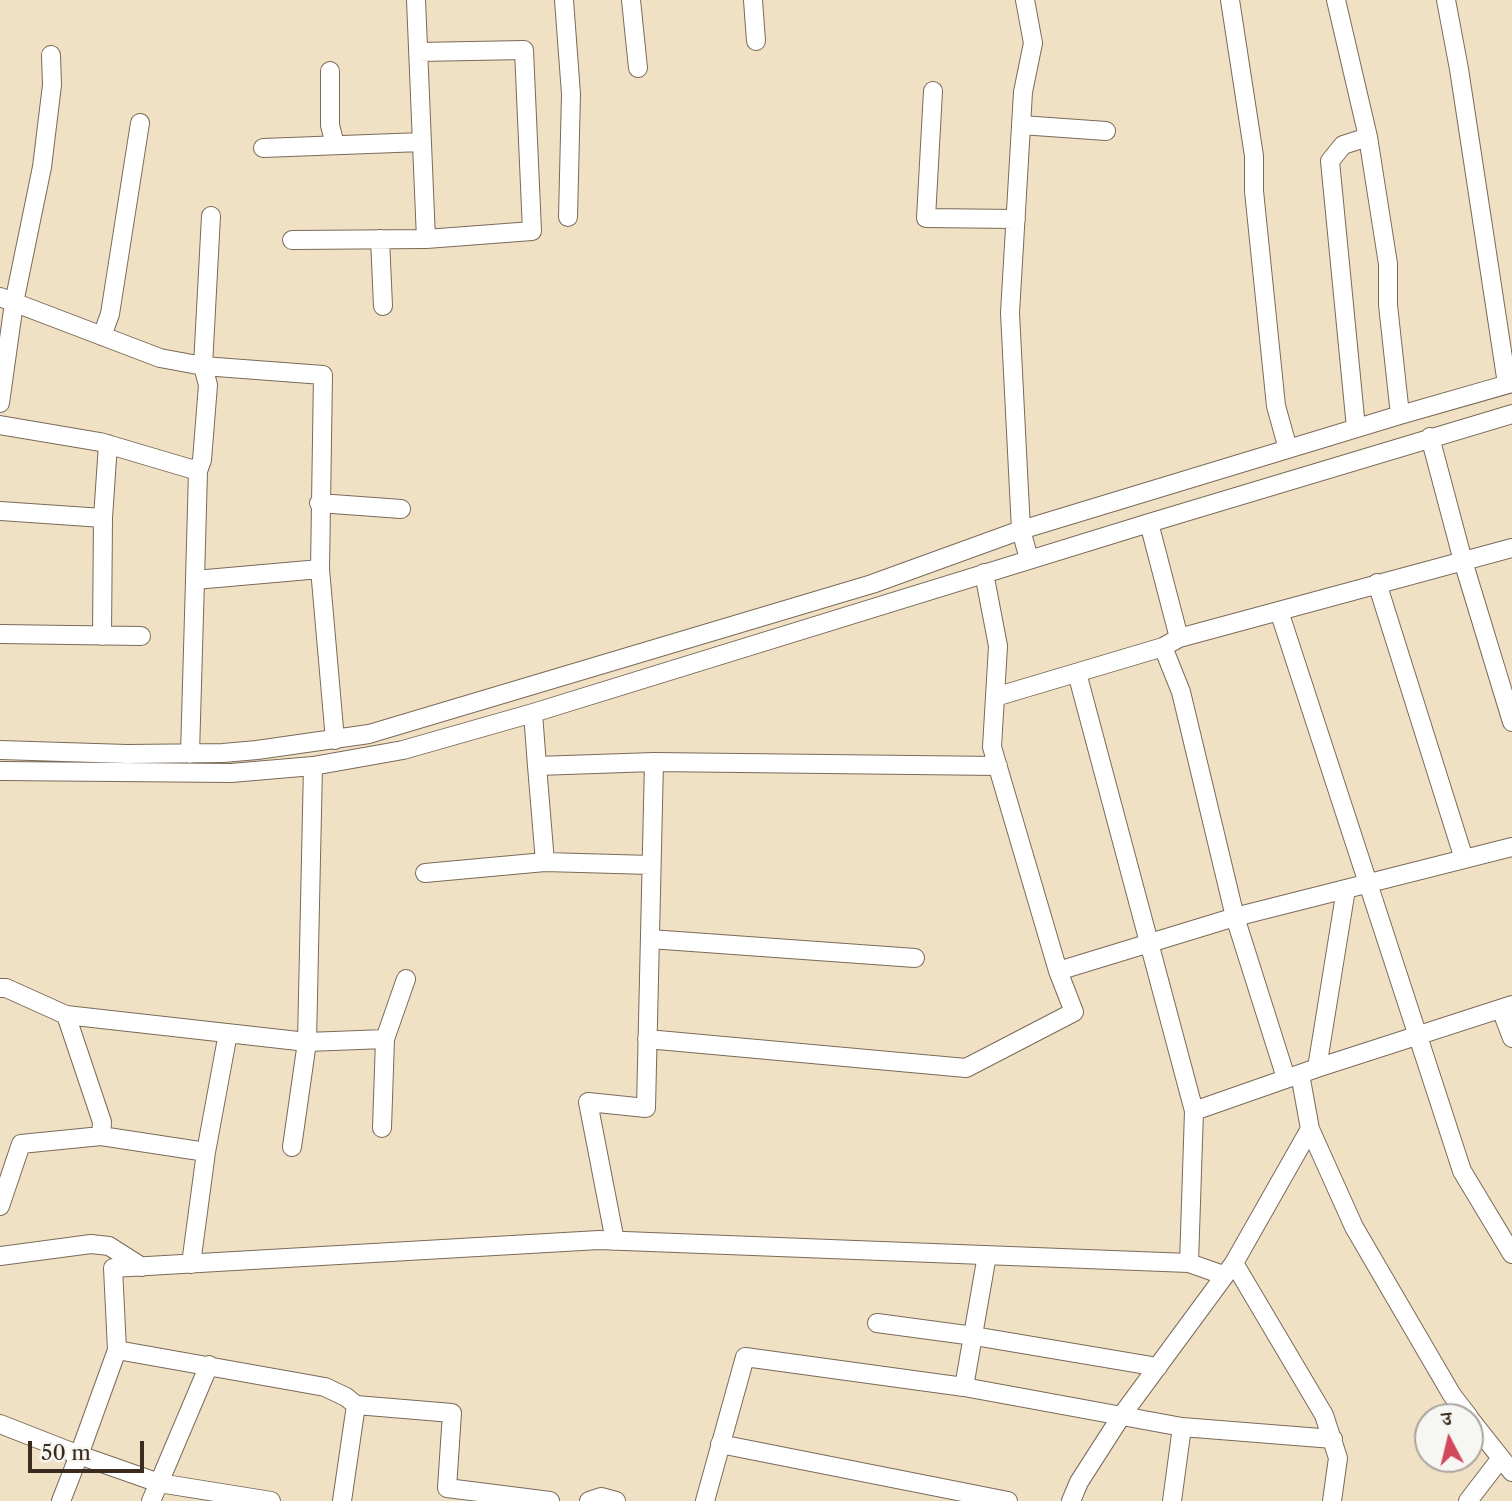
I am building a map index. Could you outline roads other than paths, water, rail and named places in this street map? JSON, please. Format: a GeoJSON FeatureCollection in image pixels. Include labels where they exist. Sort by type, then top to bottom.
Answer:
{"type":"FeatureCollection","features":[{"type":"Feature","properties":{"kind":"street"},"geometry":{"type":"LineString","coordinates":[[416,0],[426,239]]}},
{"type":"Feature","properties":{"kind":"street"},"geometry":{"type":"LineString","coordinates":[[564,0],[570,94],[568,217]]}},
{"type":"Feature","properties":{"kind":"street"},"geometry":{"type":"LineString","coordinates":[[631,0],[638,68]]}},
{"type":"Feature","properties":{"kind":"street"},"geometry":{"type":"LineString","coordinates":[[753,0],[756,41]]}},
{"type":"Feature","properties":{"kind":"street"},"geometry":{"type":"LineString","coordinates":[[1025,0],[1033,43],[1023,92],[1010,313],[1021,530],[1029,559]]}},
{"type":"Feature","properties":{"kind":"street"},"geometry":{"type":"LineString","coordinates":[[1230,0],[1254,156],[1254,191],[1276,406],[1288,449]]}},
{"type":"Feature","properties":{"kind":"street"},"geometry":{"type":"LineString","coordinates":[[1336,0],[1368,136],[1388,264],[1388,305],[1400,415]]}},
{"type":"Feature","properties":{"kind":"street"},"geometry":{"type":"LineString","coordinates":[[0,750],[190,754],[257,750],[369,734],[872,584],[1021,530],[1509,383],[1446,0]]}},
{"type":"Feature","properties":{"kind":"street"},"geometry":{"type":"LineString","coordinates":[[292,240],[426,239],[532,231],[524,50],[418,52]]}},
{"type":"Feature","properties":{"kind":"street"},"geometry":{"type":"LineString","coordinates":[[0,403],[7,300],[42,167],[52,85],[51,55]]}},
{"type":"Feature","properties":{"kind":"street"},"geometry":{"type":"LineString","coordinates":[[331,71],[330,125],[335,145]]}},
{"type":"Feature","properties":{"kind":"street"},"geometry":{"type":"LineString","coordinates":[[933,91],[926,218],[1016,219]]}},
{"type":"Feature","properties":{"kind":"street"},"geometry":{"type":"LineString","coordinates":[[102,336],[110,314],[140,123]]}},
{"type":"Feature","properties":{"kind":"street"},"geometry":{"type":"LineString","coordinates":[[1021,125],[1106,131]]}},
{"type":"Feature","properties":{"kind":"street"},"geometry":{"type":"LineString","coordinates":[[1356,428],[1330,161],[1343,145],[1368,136]]}},
{"type":"Feature","properties":{"kind":"street"},"geometry":{"type":"LineString","coordinates":[[263,148],[422,142]]}},
{"type":"Feature","properties":{"kind":"street"},"geometry":{"type":"LineString","coordinates":[[190,754],[198,471],[202,460],[208,385],[203,366],[211,216]]}},
{"type":"Feature","properties":{"kind":"street"},"geometry":{"type":"LineString","coordinates":[[380,239],[383,306]]}},
{"type":"Feature","properties":{"kind":"street"},"geometry":{"type":"LineString","coordinates":[[7,300],[160,358],[203,366],[323,375],[320,569],[335,740]]}},
{"type":"Feature","properties":{"kind":"street"},"geometry":{"type":"LineString","coordinates":[[0,772],[205,774],[313,766],[403,750],[533,713],[1029,559],[1512,414]]}},
{"type":"Feature","properties":{"kind":"street"},"geometry":{"type":"LineString","coordinates":[[0,425],[108,444],[198,471]]}},
{"type":"Feature","properties":{"kind":"street"},"geometry":{"type":"LineString","coordinates":[[1430,437],[1463,561],[1512,722]]}},
{"type":"Feature","properties":{"kind":"street"},"geometry":{"type":"LineString","coordinates":[[102,636],[103,519],[108,444]]}},
{"type":"Feature","properties":{"kind":"street"},"geometry":{"type":"LineString","coordinates":[[319,503],[401,509]]}},
{"type":"Feature","properties":{"kind":"street"},"geometry":{"type":"LineString","coordinates":[[0,511],[103,519]]}},
{"type":"Feature","properties":{"kind":"street"},"geometry":{"type":"LineString","coordinates":[[1149,523],[1180,638]]}},
{"type":"Feature","properties":{"kind":"street"},"geometry":{"type":"LineString","coordinates":[[995,697],[1163,647],[1180,638],[1512,548]]}},
{"type":"Feature","properties":{"kind":"street"},"geometry":{"type":"LineString","coordinates":[[195,580],[320,569]]}},
{"type":"Feature","properties":{"kind":"street"},"geometry":{"type":"LineString","coordinates":[[647,1039],[966,1068],[1074,1012],[1058,971],[992,747],[998,646],[984,573]]}},
{"type":"Feature","properties":{"kind":"street"},"geometry":{"type":"LineString","coordinates":[[1377,583],[1465,859]]}},
{"type":"Feature","properties":{"kind":"street"},"geometry":{"type":"LineString","coordinates":[[1279,611],[1462,1171],[1512,1254]]}},
{"type":"Feature","properties":{"kind":"street"},"geometry":{"type":"LineString","coordinates":[[0,635],[141,636]]}},
{"type":"Feature","properties":{"kind":"street"},"geometry":{"type":"LineString","coordinates":[[1163,647],[1181,692],[1235,917],[1301,1073],[1310,1129],[1354,1227],[1457,1403]]}},
{"type":"Feature","properties":{"kind":"street"},"geometry":{"type":"LineString","coordinates":[[1077,673],[1147,944],[1194,1111],[1189,1263]]}},
{"type":"Feature","properties":{"kind":"street"},"geometry":{"type":"LineString","coordinates":[[533,713],[545,862]]}},
{"type":"Feature","properties":{"kind":"street"},"geometry":{"type":"LineString","coordinates":[[537,766],[654,762],[998,766]]}},
{"type":"Feature","properties":{"kind":"street"},"geometry":{"type":"LineString","coordinates":[[615,1241],[588,1102],[646,1108],[654,762]]}},
{"type":"Feature","properties":{"kind":"street"},"geometry":{"type":"LineString","coordinates":[[292,1147],[307,1042],[313,766]]}},
{"type":"Feature","properties":{"kind":"street"},"geometry":{"type":"LineString","coordinates":[[1058,971],[1235,917],[1512,847]]}},
{"type":"Feature","properties":{"kind":"street"},"geometry":{"type":"LineString","coordinates":[[425,873],[545,862],[651,865]]}},
{"type":"Feature","properties":{"kind":"street"},"geometry":{"type":"LineString","coordinates":[[1301,1073],[1346,889]]}},
{"type":"Feature","properties":{"kind":"street"},"geometry":{"type":"LineString","coordinates":[[650,939],[915,958]]}},
{"type":"Feature","properties":{"kind":"street"},"geometry":{"type":"LineString","coordinates":[[382,1128],[385,1040],[406,979]]}},
{"type":"Feature","properties":{"kind":"street"},"geometry":{"type":"LineString","coordinates":[[0,988],[6,988],[66,1015],[307,1042],[385,1040]]}},
{"type":"Feature","properties":{"kind":"street"},"geometry":{"type":"LineString","coordinates":[[1194,1111],[1301,1073],[1507,1007],[1512,1038]]}},
{"type":"Feature","properties":{"kind":"street"},"geometry":{"type":"LineString","coordinates":[[66,1015],[102,1122],[101,1136]]}},
{"type":"Feature","properties":{"kind":"street"},"geometry":{"type":"LineString","coordinates":[[191,1264],[206,1152],[228,1033]]}},
{"type":"Feature","properties":{"kind":"street"},"geometry":{"type":"LineString","coordinates":[[1071,1501],[1079,1482],[1122,1415],[1228,1269],[1310,1129]]}},
{"type":"Feature","properties":{"kind":"street"},"geometry":{"type":"LineString","coordinates":[[0,1206],[21,1144],[101,1136],[206,1152]]}},
{"type":"Feature","properties":{"kind":"street"},"geometry":{"type":"LineString","coordinates":[[61,1501],[117,1350],[113,1268],[615,1241],[1189,1263],[1228,1269],[1324,1415],[1338,1458],[1332,1501]]}},
{"type":"Feature","properties":{"kind":"street"},"geometry":{"type":"LineString","coordinates":[[0,1256],[91,1244],[109,1246],[142,1267]]}},
{"type":"Feature","properties":{"kind":"street"},"geometry":{"type":"LineString","coordinates":[[964,1387],[987,1255]]}},
{"type":"Feature","properties":{"kind":"street"},"geometry":{"type":"LineString","coordinates":[[877,1323],[974,1336],[1158,1367]]}},
{"type":"Feature","properties":{"kind":"street"},"geometry":{"type":"LineString","coordinates":[[117,1350],[325,1387],[356,1405],[452,1413],[447,1488],[550,1501]]}},
{"type":"Feature","properties":{"kind":"street"},"geometry":{"type":"LineString","coordinates":[[705,1501],[745,1357],[964,1387],[1182,1427],[1332,1439]]}},
{"type":"Feature","properties":{"kind":"street"},"geometry":{"type":"LineString","coordinates":[[152,1501],[209,1365]]}},
{"type":"Feature","properties":{"kind":"street"},"geometry":{"type":"LineString","coordinates":[[342,1501],[356,1405]]}},
{"type":"Feature","properties":{"kind":"street"},"geometry":{"type":"LineString","coordinates":[[0,1424],[159,1483],[271,1501]]}},
{"type":"Feature","properties":{"kind":"street"},"geometry":{"type":"LineString","coordinates":[[1172,1501],[1182,1427]]}},
{"type":"Feature","properties":{"kind":"street"},"geometry":{"type":"LineString","coordinates":[[1468,1501],[1507,1465],[1484,1437]]}},
{"type":"Feature","properties":{"kind":"street"},"geometry":{"type":"LineString","coordinates":[[720,1444],[1008,1501]]}},
{"type":"Feature","properties":{"kind":"street"},"geometry":{"type":"LineString","coordinates":[[589,1501],[601,1497],[616,1501]]}}]}
